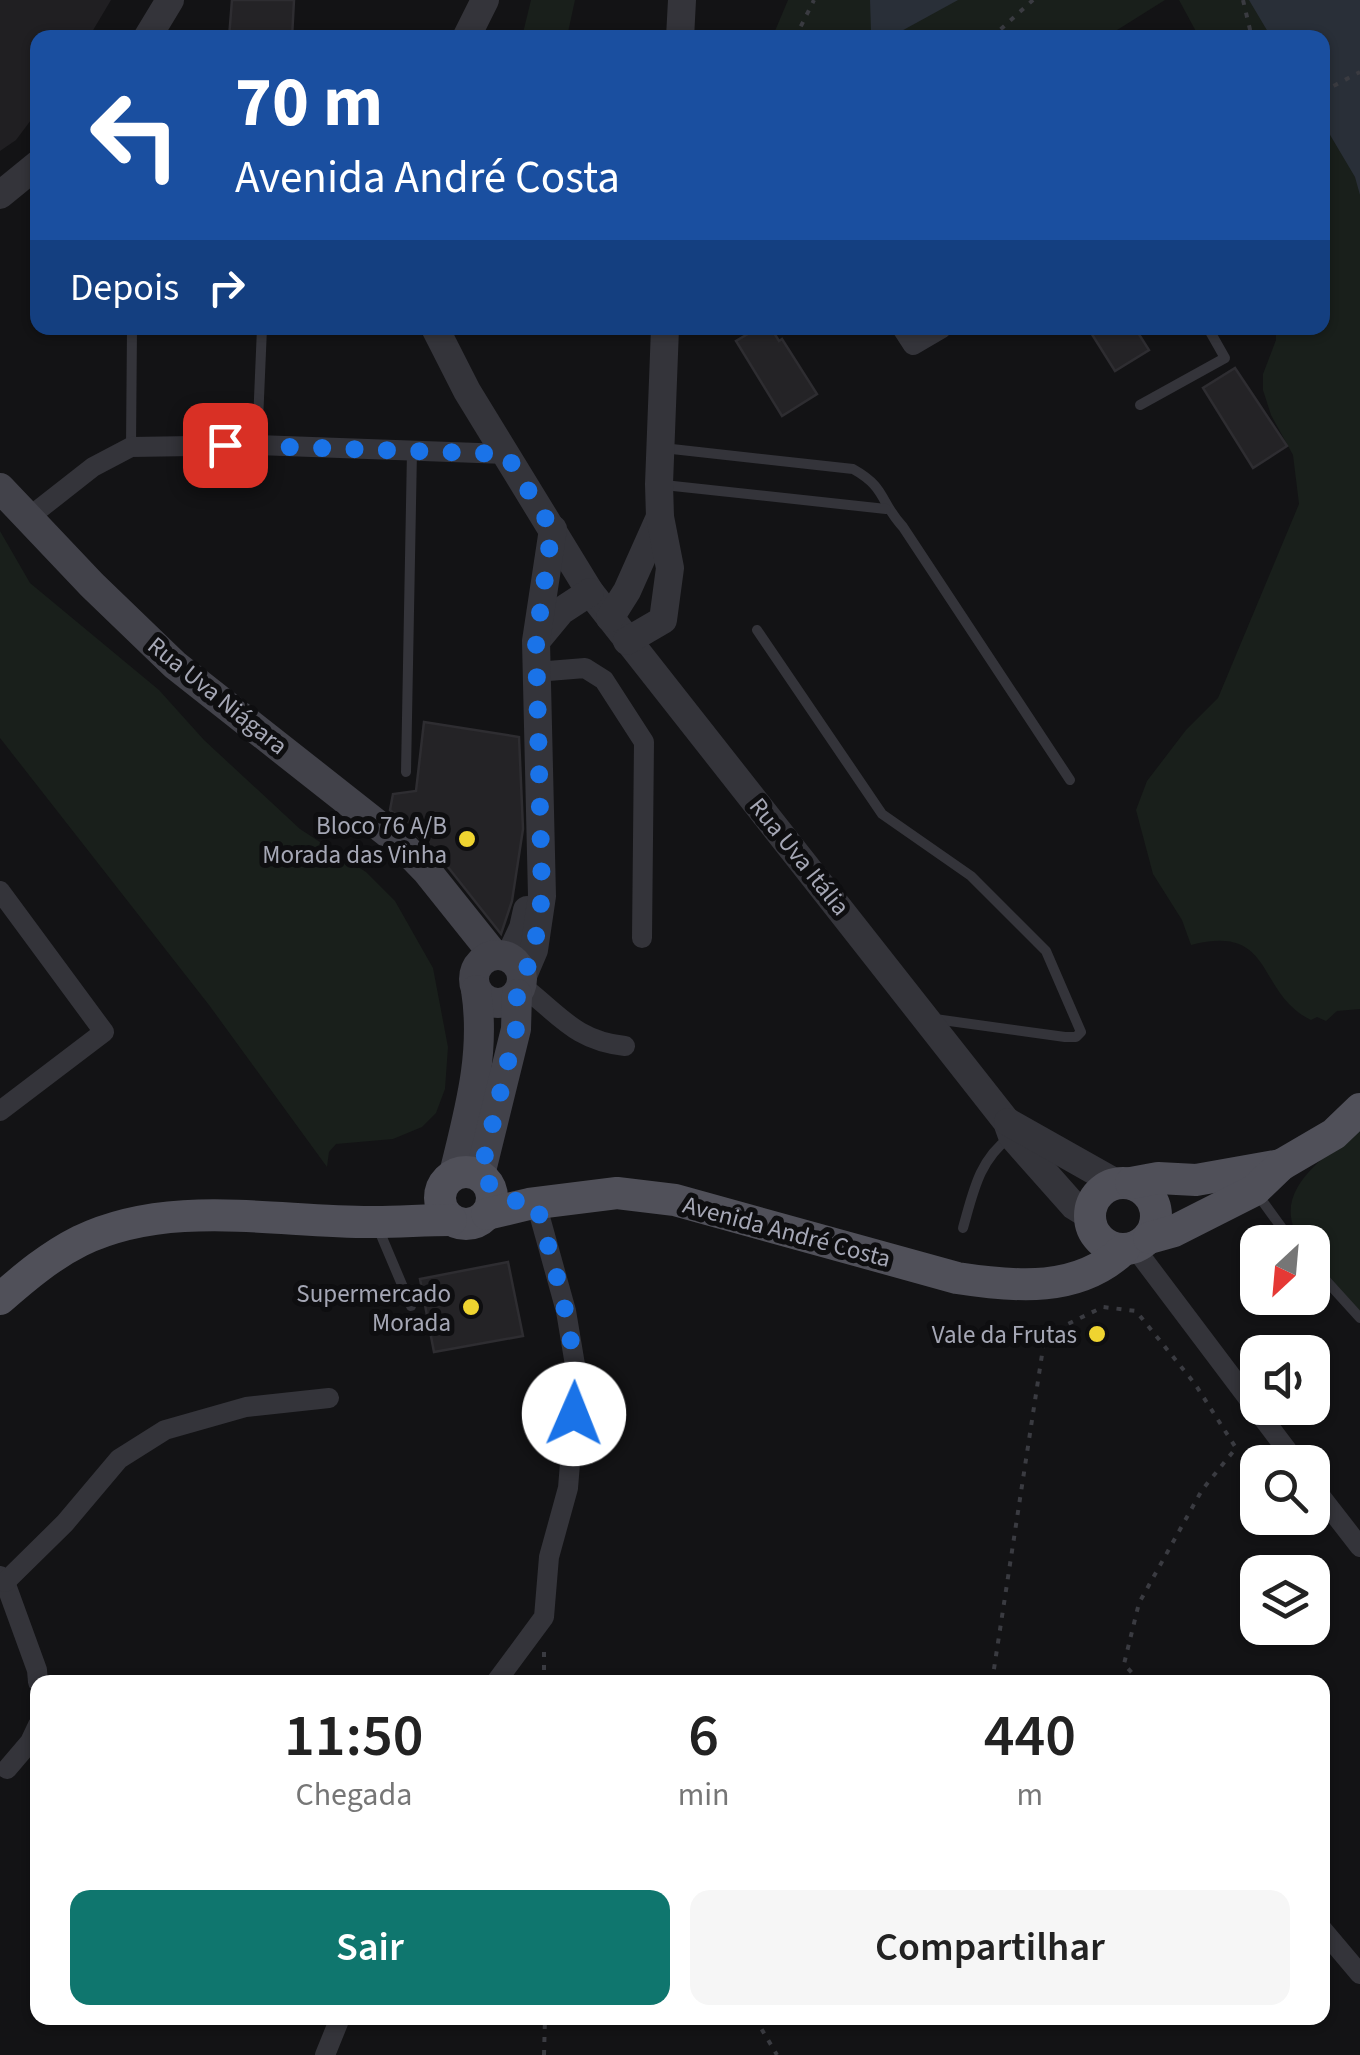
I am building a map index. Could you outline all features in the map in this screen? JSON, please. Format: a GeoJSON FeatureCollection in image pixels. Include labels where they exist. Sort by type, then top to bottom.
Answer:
{"type":"FeatureCollection","features":[{"type":"Feature","properties":{"kind":"main road","name":"Rua Uva Niágara"},"geometry":{"type":"LineString","coordinates":[[0,488],[176,665],[398,840],[445,893],[502,976],[516,1029],[472,1186]]}},
{"type":"Feature","properties":{"kind":"main road","name":"Rua Uva Niágara"},"geometry":{"type":"LineString","coordinates":[[472,1186],[481,1024],[502,976]]}},
{"type":"Feature","properties":{"kind":"main road","name":"Avenida André Costa"},"geometry":{"type":"LineString","coordinates":[[472,1186],[532,1204],[617,1194],[676,1200],[957,1278],[1005,1286],[1068,1282],[1136,1245],[1174,1231],[1255,1190],[1281,1164],[1334,1134],[1360,1110]]}},
{"type":"Feature","properties":{"kind":"main road","name":"Avenida André Costa"},"geometry":{"type":"LineString","coordinates":[[1124,1183],[1158,1178],[1196,1180],[1281,1164]]}},
{"type":"Feature","properties":{"kind":"main road"},"geometry":{"type":"LineString","coordinates":[[1044,1284],[1070,1268],[1091,1221],[1097,1195],[1124,1183],[1146,1191],[1156,1206],[1156,1223],[1136,1245],[1110,1246],[1099,1239],[1091,1221]]}},
{"type":"Feature","properties":{"kind":"main road"},"geometry":{"type":"LineString","coordinates":[[0,1300],[35,1268],[81,1240],[128,1224],[183,1215],[451,1220],[440,1205],[440,1196],[472,1186]]}},
{"type":"Feature","properties":{"kind":"main road"},"geometry":{"type":"LineString","coordinates":[[387,1221],[472,1186]]}},
{"type":"Feature","properties":{"kind":"street"},"geometry":{"type":"LineString","coordinates":[[152,30],[170,0]]}},
{"type":"Feature","properties":{"kind":"street"},"geometry":{"type":"LineString","coordinates":[[470,30],[485,0]]}},
{"type":"Feature","properties":{"kind":"street"},"geometry":{"type":"LineString","coordinates":[[680,30],[682,0]]}},
{"type":"Feature","properties":{"kind":"street"},"geometry":{"type":"LineString","coordinates":[[0,195],[30,171]]}},
{"type":"Feature","properties":{"kind":"street","name":"Rua Uva Itália"},"geometry":{"type":"LineString","coordinates":[[438,335],[506,454],[618,630],[929,1018],[1074,1206],[1091,1221]]}},
{"type":"Feature","properties":{"kind":"street"},"geometry":{"type":"LineString","coordinates":[[659,680],[670,568],[660,518],[659,484],[666,335]]}},
{"type":"Feature","properties":{"kind":"street"},"geometry":{"type":"LineString","coordinates":[[906,335],[912,345],[930,335]]}},
{"type":"Feature","properties":{"kind":"street"},"geometry":{"type":"LineString","coordinates":[[28,518],[94,467],[130,447],[257,445],[506,454]]}},
{"type":"Feature","properties":{"kind":"street"},"geometry":{"type":"LineString","coordinates":[[660,518],[636,570],[618,630],[663,620]]}},
{"type":"Feature","properties":{"kind":"street"},"geometry":{"type":"LineString","coordinates":[[552,529],[536,641],[542,896],[534,950],[502,976],[580,1035],[598,1043],[625,1046]]}},
{"type":"Feature","properties":{"kind":"street"},"geometry":{"type":"LineString","coordinates":[[536,641],[586,584],[636,570]]}},
{"type":"Feature","properties":{"kind":"street"},"geometry":{"type":"LineString","coordinates":[[536,672],[585,668],[604,680],[644,742],[642,938]]}},
{"type":"Feature","properties":{"kind":"street"},"geometry":{"type":"LineString","coordinates":[[0,891],[104,1032],[0,1111]]}},
{"type":"Feature","properties":{"kind":"street","name":"Rua Uva Itália"},"geometry":{"type":"LineString","coordinates":[[1014,1129],[1124,1183]]}},
{"type":"Feature","properties":{"kind":"street"},"geometry":{"type":"LineString","coordinates":[[501,1675],[544,1617],[549,1557],[568,1488],[577,1377],[566,1311],[532,1204]]}},
{"type":"Feature","properties":{"kind":"street"},"geometry":{"type":"LineString","coordinates":[[1136,1245],[1283,1445]]}},
{"type":"Feature","properties":{"kind":"street"},"geometry":{"type":"LineString","coordinates":[[37,1675],[2,1579],[65,1523],[119,1459],[165,1430],[246,1407],[329,1398]]}},
{"type":"Feature","properties":{"kind":"street"},"geometry":{"type":"LineString","coordinates":[[1330,1508],[1360,1547]]}},
{"type":"Feature","properties":{"kind":"street"},"geometry":{"type":"LineString","coordinates":[[7,1770],[30,1742]]}},
{"type":"Feature","properties":{"kind":"street"},"geometry":{"type":"LineString","coordinates":[[1330,1939],[1360,1974]]}},
{"type":"Feature","properties":{"kind":"street"},"geometry":{"type":"LineString","coordinates":[[325,2055],[337,2025]]}},
{"type":"Feature","properties":{"kind":"lane"},"geometry":{"type":"LineString","coordinates":[[130,447],[132,335]]}},
{"type":"Feature","properties":{"kind":"lane"},"geometry":{"type":"LineString","coordinates":[[257,445],[262,335]]}},
{"type":"Feature","properties":{"kind":"lane"},"geometry":{"type":"LineString","coordinates":[[1140,405],[1225,358],[1212,335]]}},
{"type":"Feature","properties":{"kind":"lane"},"geometry":{"type":"LineString","coordinates":[[660,448],[853,469],[872,479],[881,490],[886,509],[903,527],[1070,780]]}},
{"type":"Feature","properties":{"kind":"lane"},"geometry":{"type":"LineString","coordinates":[[406,772],[412,450]]}},
{"type":"Feature","properties":{"kind":"lane"},"geometry":{"type":"LineString","coordinates":[[659,484],[886,509]]}},
{"type":"Feature","properties":{"kind":"lane"},"geometry":{"type":"LineString","coordinates":[[757,630],[882,814],[971,876],[1046,951],[1081,1032],[1076,1037],[1065,1037],[929,1018]]}},
{"type":"Feature","properties":{"kind":"lane"},"geometry":{"type":"LineString","coordinates":[[963,1228],[978,1174],[1014,1129]]}},
{"type":"Feature","properties":{"kind":"lane"},"geometry":{"type":"LineString","coordinates":[[1255,1190],[1280,1225]]}},
{"type":"Feature","properties":{"kind":"lane"},"geometry":{"type":"LineString","coordinates":[[387,1221],[410,1306]]}},
{"type":"Feature","properties":{"kind":"lane"},"geometry":{"type":"LineString","coordinates":[[1330,1285],[1360,1318]]}},
{"type":"Feature","properties":{"kind":"path"},"geometry":{"type":"LineString","coordinates":[[800,30],[814,0]]}},
{"type":"Feature","properties":{"kind":"path"},"geometry":{"type":"LineString","coordinates":[[999,30],[1033,0]]}},
{"type":"Feature","properties":{"kind":"path"},"geometry":{"type":"LineString","coordinates":[[1243,0],[1250,30]]}},
{"type":"Feature","properties":{"kind":"path"},"geometry":{"type":"LineString","coordinates":[[1330,88],[1360,72]]}},
{"type":"Feature","properties":{"kind":"path"},"geometry":{"type":"LineString","coordinates":[[993,1675],[1044,1335],[1103,1307],[1136,1312],[1195,1384],[1236,1448],[1202,1490],[1139,1603],[1124,1664],[1134,1675]]}},
{"type":"Feature","properties":{"kind":"path"},"geometry":{"type":"LineString","coordinates":[[544,2055],[545,2025]]}},
{"type":"Feature","properties":{"kind":"path"},"geometry":{"type":"LineString","coordinates":[[760,2025],[777,2055]]}},
{"type":"Feature","properties":{"kind":"shaded area"},"geometry":{"type":"Polygon","coordinates":[[[0,0],[111,0],[93,30],[30,30],[30,121],[16,140],[0,151],[0,0]]]}},
{"type":"Feature","properties":{"kind":"shaded area"},"geometry":{"type":"Polygon","coordinates":[[[531,0],[575,0],[569,30],[524,30],[531,0]]]}},
{"type":"Feature","properties":{"kind":"shaded area"},"geometry":{"type":"Polygon","coordinates":[[[788,0],[1165,0],[1117,30],[775,30],[788,0]]]}},
{"type":"Feature","properties":{"kind":"shaded area"},"geometry":{"type":"Polygon","coordinates":[[[870,0],[958,0],[903,30],[871,30],[870,0]]]}},
{"type":"Feature","properties":{"kind":"shaded area"},"geometry":{"type":"Polygon","coordinates":[[[1179,0],[1360,0],[1360,1009],[1337,1011],[1326,1021],[1317,1017],[1311,1020],[1293,1008],[1252,952],[1238,944],[1218,941],[1191,945],[1182,920],[1153,874],[1136,810],[1147,781],[1186,730],[1218,698],[1299,504],[1293,455],[1271,415],[1263,390],[1263,374],[1276,335],[1330,335],[1330,30],[1195,30],[1179,0]]]}},
{"type":"Feature","properties":{"kind":"shaded area"},"geometry":{"type":"Polygon","coordinates":[[[1249,0],[1360,0],[1360,195],[1355,177],[1330,135],[1330,30],[1267,30],[1249,0]]]}},
{"type":"Feature","properties":{"kind":"shaded area"},"geometry":{"type":"Polygon","coordinates":[[[0,531],[30,583],[159,690],[204,740],[300,829],[366,872],[395,901],[433,968],[448,1047],[445,1089],[436,1113],[422,1127],[393,1139],[336,1144],[329,1152],[327,1167],[209,1005],[0,738],[0,531]]]}},
{"type":"Feature","properties":{"kind":"shaded area"},"geometry":{"type":"Polygon","coordinates":[[[1360,1127],[1360,1313],[1330,1280],[1330,1225],[1292,1224],[1295,1191],[1317,1164],[1360,1127]]]}},
{"type":"Feature","properties":{"kind":"building"},"geometry":{"type":"Polygon","coordinates":[[[232,0],[294,0],[292,30],[230,30],[232,0]]]}},
{"type":"Feature","properties":{"kind":"building"},"geometry":{"type":"Polygon","coordinates":[[[746,335],[775,335],[779,341],[782,339],[817,394],[782,416],[736,341],[746,335]]]}},
{"type":"Feature","properties":{"kind":"building"},"geometry":{"type":"Polygon","coordinates":[[[1092,335],[1139,335],[1149,350],[1115,371],[1092,335]]]}},
{"type":"Feature","properties":{"kind":"building"},"geometry":{"type":"Polygon","coordinates":[[[1235,368],[1287,446],[1253,468],[1203,388],[1235,368]]]}},
{"type":"Feature","properties":{"kind":"building","name":"Bloco 76 A/B Morada das Vinha"},"geometry":{"type":"Polygon","coordinates":[[[424,722],[519,737],[523,829],[512,901],[501,934],[440,857],[390,810],[393,794],[416,791],[424,722]]]}},
{"type":"Feature","properties":{"kind":"building","name":"Supermercado Morada"},"geometry":{"type":"Polygon","coordinates":[[[508,1262],[523,1336],[434,1352],[420,1279],[508,1262]]]}},
{"type":"Feature","properties":{"kind":"place","name":"Bloco 76 A/B Morada das Vinha"},"geometry":{"type":"Point","coordinates":[467,839]}},
{"type":"Feature","properties":{"kind":"place","name":"Supermercado Morada"},"geometry":{"type":"Point","coordinates":[471,1307]}},
{"type":"Feature","properties":{"kind":"place","name":"Vale da Frutas"},"geometry":{"type":"Point","coordinates":[1097,1334]}},
{"type":"Feature","properties":{"kind":"route"},"geometry":{"type":"LineString","coordinates":[[225,445],[506,454],[552,529],[536,641],[542,896],[534,950],[517,994],[516,1029],[480,1175],[491,1189],[516,1201],[536,1203],[566,1311],[577,1377],[574,1414]]}}]}
